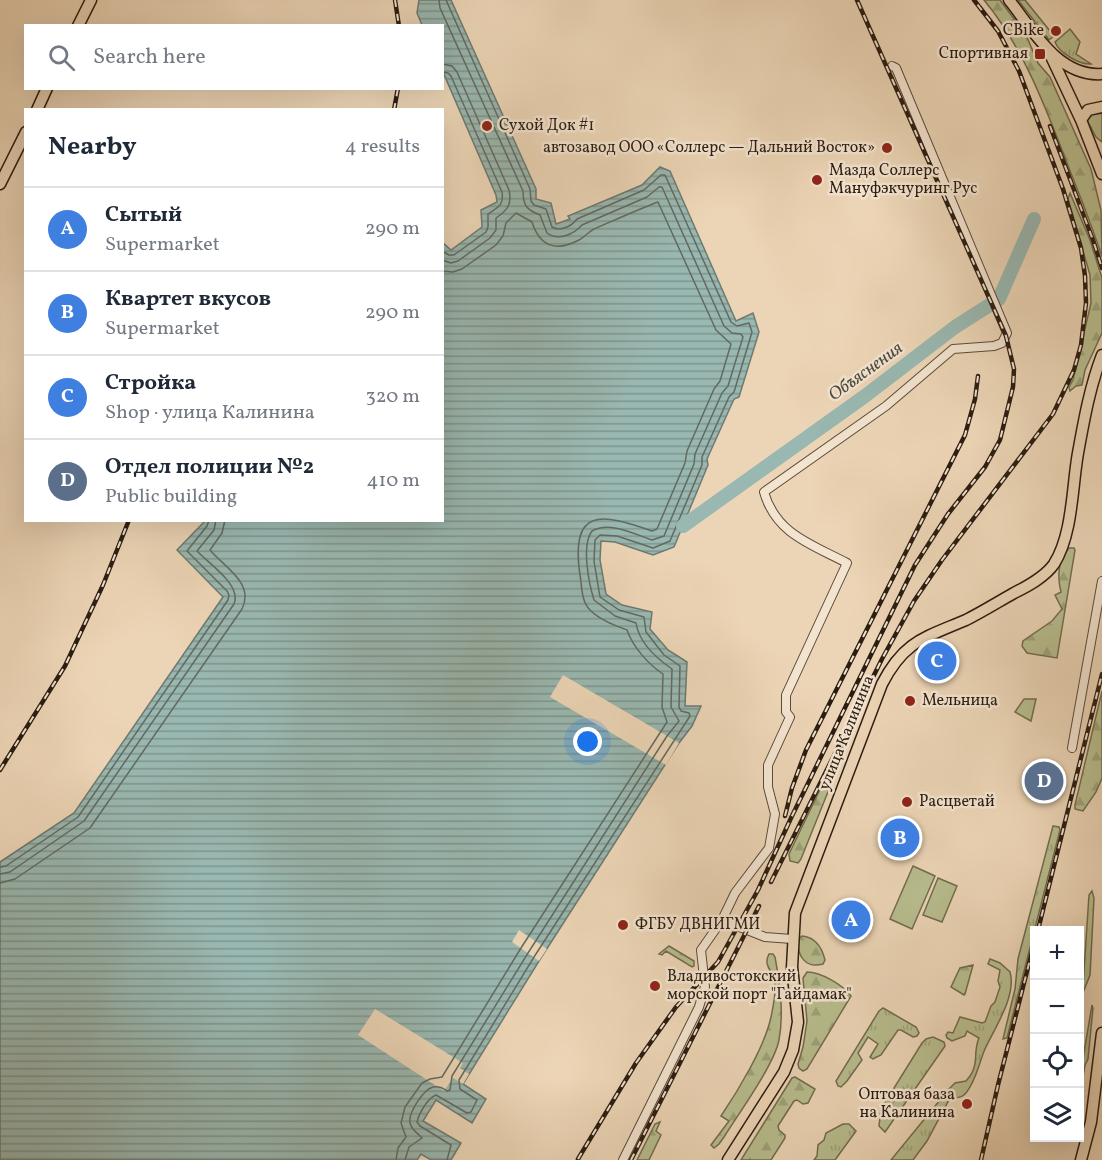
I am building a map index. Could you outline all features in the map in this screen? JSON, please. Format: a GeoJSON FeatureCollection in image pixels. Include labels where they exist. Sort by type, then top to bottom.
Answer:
{"type":"FeatureCollection","features":[{"type":"Feature","properties":{"kind":"main road"},"geometry":{"type":"LineString","coordinates":[[79,24],[91,0]]}},
{"type":"Feature","properties":{"kind":"main road"},"geometry":{"type":"LineString","coordinates":[[1010,0],[1049,52],[1081,120],[1102,174]]}},
{"type":"Feature","properties":{"kind":"main road"},"geometry":{"type":"LineString","coordinates":[[1049,52],[1082,72],[1102,74]]}},
{"type":"Feature","properties":{"kind":"main road"},"geometry":{"type":"LineString","coordinates":[[38,108],[46,90]]}},
{"type":"Feature","properties":{"kind":"main road"},"geometry":{"type":"LineString","coordinates":[[1081,120],[1088,110],[1096,106],[1102,107]]}},
{"type":"Feature","properties":{"kind":"main road"},"geometry":{"type":"LineString","coordinates":[[0,184],[24,136]]}},
{"type":"Feature","properties":{"kind":"main road","name":"улица Калинина"},"geometry":{"type":"LineString","coordinates":[[728,1160],[784,1072],[793,1050],[798,1022],[792,967],[795,913],[879,690],[892,664],[916,641],[966,620],[1022,589],[1054,563],[1065,537],[1078,452],[1095,373],[1102,355]]}},
{"type":"Feature","properties":{"kind":"main road"},"geometry":{"type":"LineString","coordinates":[[1081,1160],[1091,1122],[1102,1033]]}},
{"type":"Feature","properties":{"kind":"street"},"geometry":{"type":"LineString","coordinates":[[623,1160],[699,1007],[705,987],[701,950],[722,920],[735,892],[769,848],[775,814],[768,788],[768,765],[790,717],[786,711],[786,695],[847,563],[786,529],[776,519],[764,492],[886,406],[953,349],[963,346],[983,348],[1002,343],[1007,333],[896,68],[892,66]]}},
{"type":"Feature","properties":{"kind":"street"},"geometry":{"type":"LineString","coordinates":[[1072,748],[1102,581]]}},
{"type":"Feature","properties":{"kind":"street"},"geometry":{"type":"LineString","coordinates":[[722,920],[765,937],[792,939]]}},
{"type":"Feature","properties":{"kind":"green space"},"geometry":{"type":"Polygon","coordinates":[[[984,0],[1000,0],[1026,35],[1038,63],[1050,77],[1091,169],[1101,210],[1102,257],[1090,221],[1032,78],[1010,37],[984,0]]]}},
{"type":"Feature","properties":{"kind":"green space"},"geometry":{"type":"Polygon","coordinates":[[[1018,0],[1025,0],[1054,36],[1049,40],[1018,0]]]}},
{"type":"Feature","properties":{"kind":"green space"},"geometry":{"type":"Polygon","coordinates":[[[1070,29],[1080,42],[1076,54],[1091,64],[1081,63],[1057,46],[1055,42],[1070,29]]]}},
{"type":"Feature","properties":{"kind":"green space"},"geometry":{"type":"Polygon","coordinates":[[[1102,113],[1102,142],[1096,137],[1087,120],[1091,114],[1102,113]]]}},
{"type":"Feature","properties":{"kind":"green space"},"geometry":{"type":"Polygon","coordinates":[[[1070,193],[1090,240],[1102,278],[1102,333],[1085,370],[1082,385],[1070,391],[1069,387],[1073,380],[1091,303],[1090,275],[1068,199],[1070,193]]]}},
{"type":"Feature","properties":{"kind":"green space"},"geometry":{"type":"Polygon","coordinates":[[[1069,548],[1075,550],[1057,658],[1027,653],[1022,646],[1023,641],[1052,621],[1062,609],[1055,595],[1061,592],[1059,569],[1065,552],[1069,548]]]}},
{"type":"Feature","properties":{"kind":"green space"},"geometry":{"type":"Polygon","coordinates":[[[1102,691],[1102,778],[1083,811],[1075,809],[1075,805],[1102,691]]]}},
{"type":"Feature","properties":{"kind":"green space"},"geometry":{"type":"Polygon","coordinates":[[[1024,699],[1036,699],[1031,721],[1015,712],[1024,699]]]}},
{"type":"Feature","properties":{"kind":"green space"},"geometry":{"type":"Polygon","coordinates":[[[843,747],[844,752],[801,859],[798,863],[790,861],[789,854],[839,750],[843,747]]]}},
{"type":"Feature","properties":{"kind":"green space"},"geometry":{"type":"Polygon","coordinates":[[[1053,826],[1059,827],[1036,926],[1030,926],[1030,948],[1007,1038],[1003,1039],[1015,989],[1018,959],[1053,826]]]}},
{"type":"Feature","properties":{"kind":"green space"},"geometry":{"type":"Polygon","coordinates":[[[913,866],[935,876],[912,929],[890,919],[913,866]]]}},
{"type":"Feature","properties":{"kind":"green space"},"geometry":{"type":"Polygon","coordinates":[[[938,878],[957,886],[942,922],[923,915],[938,878]]]}},
{"type":"Feature","properties":{"kind":"green space"},"geometry":{"type":"Polygon","coordinates":[[[1092,891],[1094,898],[1090,975],[1084,990],[1084,971],[1089,895],[1092,891]]]}},
{"type":"Feature","properties":{"kind":"green space"},"geometry":{"type":"Polygon","coordinates":[[[802,936],[811,938],[817,944],[825,960],[823,964],[811,965],[801,956],[797,940],[802,936]]]}},
{"type":"Feature","properties":{"kind":"green space"},"geometry":{"type":"Polygon","coordinates":[[[669,946],[694,961],[694,966],[692,967],[666,951],[662,955],[659,954],[669,946]]]}},
{"type":"Feature","properties":{"kind":"green space"},"geometry":{"type":"Polygon","coordinates":[[[769,954],[775,957],[780,988],[779,1040],[755,1089],[724,1137],[714,1148],[711,1145],[729,1121],[721,1116],[750,1068],[768,1029],[775,988],[767,962],[769,954]]]}},
{"type":"Feature","properties":{"kind":"green space"},"geometry":{"type":"Polygon","coordinates":[[[990,959],[1000,963],[1010,972],[1010,991],[1004,1012],[985,1049],[972,1083],[962,1096],[950,1098],[927,1141],[913,1160],[891,1160],[949,1089],[955,1083],[966,1081],[971,1075],[979,1038],[967,1031],[965,1036],[952,1041],[946,1035],[948,1032],[953,1033],[960,1017],[985,1022],[1000,987],[998,981],[1000,970],[988,964],[990,959]]]}},
{"type":"Feature","properties":{"kind":"green space"},"geometry":{"type":"Polygon","coordinates":[[[973,965],[964,995],[951,987],[960,968],[973,965]]]}},
{"type":"Feature","properties":{"kind":"green space"},"geometry":{"type":"Polygon","coordinates":[[[807,972],[819,974],[831,980],[851,996],[807,1069],[803,1071],[798,1064],[807,1021],[803,978],[807,972]]]}},
{"type":"Feature","properties":{"kind":"green space"},"geometry":{"type":"Polygon","coordinates":[[[1092,1005],[1088,1059],[1084,1071],[1084,1052],[1092,1005]]]}},
{"type":"Feature","properties":{"kind":"green space"},"geometry":{"type":"Polygon","coordinates":[[[883,1008],[916,1027],[919,1033],[913,1037],[898,1030],[881,1055],[873,1059],[870,1057],[878,1044],[868,1037],[858,1053],[862,1060],[847,1081],[841,1087],[838,1086],[836,1081],[883,1008]]]}},
{"type":"Feature","properties":{"kind":"green space"},"geometry":{"type":"Polygon","coordinates":[[[933,1037],[944,1042],[945,1046],[885,1132],[879,1126],[881,1109],[922,1043],[933,1037]]]}},
{"type":"Feature","properties":{"kind":"green space"},"geometry":{"type":"Polygon","coordinates":[[[795,1077],[815,1089],[808,1103],[794,1101],[778,1126],[785,1138],[771,1160],[741,1160],[792,1078],[795,1077]]]}},
{"type":"Feature","properties":{"kind":"green space"},"geometry":{"type":"Polygon","coordinates":[[[660,1122],[656,1131],[661,1135],[649,1160],[637,1160],[655,1124],[660,1122]]]}},
{"type":"Feature","properties":{"kind":"green space"},"geometry":{"type":"Polygon","coordinates":[[[843,1124],[849,1124],[856,1131],[835,1160],[814,1160],[817,1156],[818,1145],[824,1140],[826,1133],[843,1124]]]}},
{"type":"Feature","properties":{"kind":"water"},"geometry":{"type":"Polygon","coordinates":[[[419,0],[451,0],[536,189],[536,199],[551,203],[556,224],[570,219],[568,216],[642,185],[660,167],[670,171],[736,321],[753,313],[759,332],[739,397],[734,399],[707,459],[708,465],[674,547],[653,555],[615,542],[601,541],[600,560],[606,594],[622,605],[652,612],[650,629],[668,650],[687,662],[685,706],[701,706],[692,726],[539,961],[463,1084],[486,1099],[472,1123],[436,1100],[423,1121],[461,1143],[451,1160],[431,1160],[421,1154],[417,1160],[0,1160],[0,862],[74,813],[223,597],[177,550],[204,522],[444,522],[444,244],[451,250],[482,227],[481,210],[497,202],[444,74],[444,24],[422,24],[417,13],[419,0]]]}},
{"type":"Feature","properties":{"kind":"pier"},"geometry":{"type":"Polygon","coordinates":[[[563,675],[679,743],[666,765],[550,697],[563,675]]]}},
{"type":"Feature","properties":{"kind":"pier"},"geometry":{"type":"Polygon","coordinates":[[[519,930],[547,949],[539,961],[512,942],[519,930]]]}},
{"type":"Feature","properties":{"kind":"pier"},"geometry":{"type":"Polygon","coordinates":[[[375,1009],[463,1063],[460,1068],[469,1074],[463,1084],[453,1078],[444,1091],[358,1035],[375,1009]]]}},
{"type":"Feature","properties":{"kind":"waterway","name":"Объяснения"},"geometry":{"type":"LineString","coordinates":[[683,526],[865,396],[955,327],[999,299],[1034,219]]}},
{"type":"Feature","properties":{"kind":"railway"},"geometry":{"type":"LineString","coordinates":[[395,0],[399,24]]}},
{"type":"Feature","properties":{"kind":"railway"},"geometry":{"type":"LineString","coordinates":[[578,1159],[636,1063],[676,1007],[718,962],[758,890],[915,565],[948,514],[985,467],[1000,440],[1013,387],[1014,369],[1006,336],[857,0]]}},
{"type":"Feature","properties":{"kind":"railway"},"geometry":{"type":"LineString","coordinates":[[771,882],[882,659],[914,601],[942,560],[1053,414],[1074,370],[1081,345],[1086,303],[1085,276],[1081,248],[1063,189],[1019,71],[998,31],[974,0]]}},
{"type":"Feature","properties":{"kind":"railway"},"geometry":{"type":"LineString","coordinates":[[394,108],[398,90]]}},
{"type":"Feature","properties":{"kind":"railway"},"geometry":{"type":"LineString","coordinates":[[1050,126],[1102,268]]}},
{"type":"Feature","properties":{"kind":"railway"},"geometry":{"type":"LineString","coordinates":[[785,816],[792,788],[806,750],[965,435],[975,399],[978,376]]}},
{"type":"Feature","properties":{"kind":"railway"},"geometry":{"type":"LineString","coordinates":[[0,770],[65,666],[103,585],[128,522]]}},
{"type":"Feature","properties":{"kind":"railway"},"geometry":{"type":"LineString","coordinates":[[1039,926],[1102,674]]}},
{"type":"Feature","properties":{"kind":"railway"},"geometry":{"type":"LineString","coordinates":[[631,1160],[759,906]]}},
{"type":"Feature","properties":{"kind":"railway"},"geometry":{"type":"LineString","coordinates":[[981,1160],[1030,960]]}},
{"type":"Feature","properties":{"kind":"place","name":"CBike"},"geometry":{"type":"Point","coordinates":[1056,31]}},
{"type":"Feature","properties":{"kind":"place","name":"Спортивная"},"geometry":{"type":"Point","coordinates":[1040,54]}},
{"type":"Feature","properties":{"kind":"place","name":"Сухой Док #1"},"geometry":{"type":"Point","coordinates":[487,126]}},
{"type":"Feature","properties":{"kind":"place","name":"автозавод ООО «Соллерс — Дальний Восток»"},"geometry":{"type":"Point","coordinates":[887,148]}},
{"type":"Feature","properties":{"kind":"place","name":"Мазда Соллерс Мануфэкчуринг Рус"},"geometry":{"type":"Point","coordinates":[817,180]}},
{"type":"Feature","properties":{"kind":"place","name":"Стройка"},"geometry":{"type":"Point","coordinates":[937,661]}},
{"type":"Feature","properties":{"kind":"place","name":"Мельница"},"geometry":{"type":"Point","coordinates":[910,701]}},
{"type":"Feature","properties":{"kind":"place","name":"Отдел полиции №2"},"geometry":{"type":"Point","coordinates":[1044,781]}},
{"type":"Feature","properties":{"kind":"place","name":"Расцветай"},"geometry":{"type":"Point","coordinates":[907,802]}},
{"type":"Feature","properties":{"kind":"place","name":"Квартет вкусов"},"geometry":{"type":"Point","coordinates":[900,838]}},
{"type":"Feature","properties":{"kind":"place","name":"Сытый"},"geometry":{"type":"Point","coordinates":[851,920]}},
{"type":"Feature","properties":{"kind":"place","name":"ФГБУ ДВНИГМИ"},"geometry":{"type":"Point","coordinates":[623,925]}},
{"type":"Feature","properties":{"kind":"place","name":"Владивостокский морской порт \"Гайдамак\""},"geometry":{"type":"Point","coordinates":[655,986]}},
{"type":"Feature","properties":{"kind":"place","name":"Оптовая база на Калинина"},"geometry":{"type":"Point","coordinates":[967,1104]}}]}
